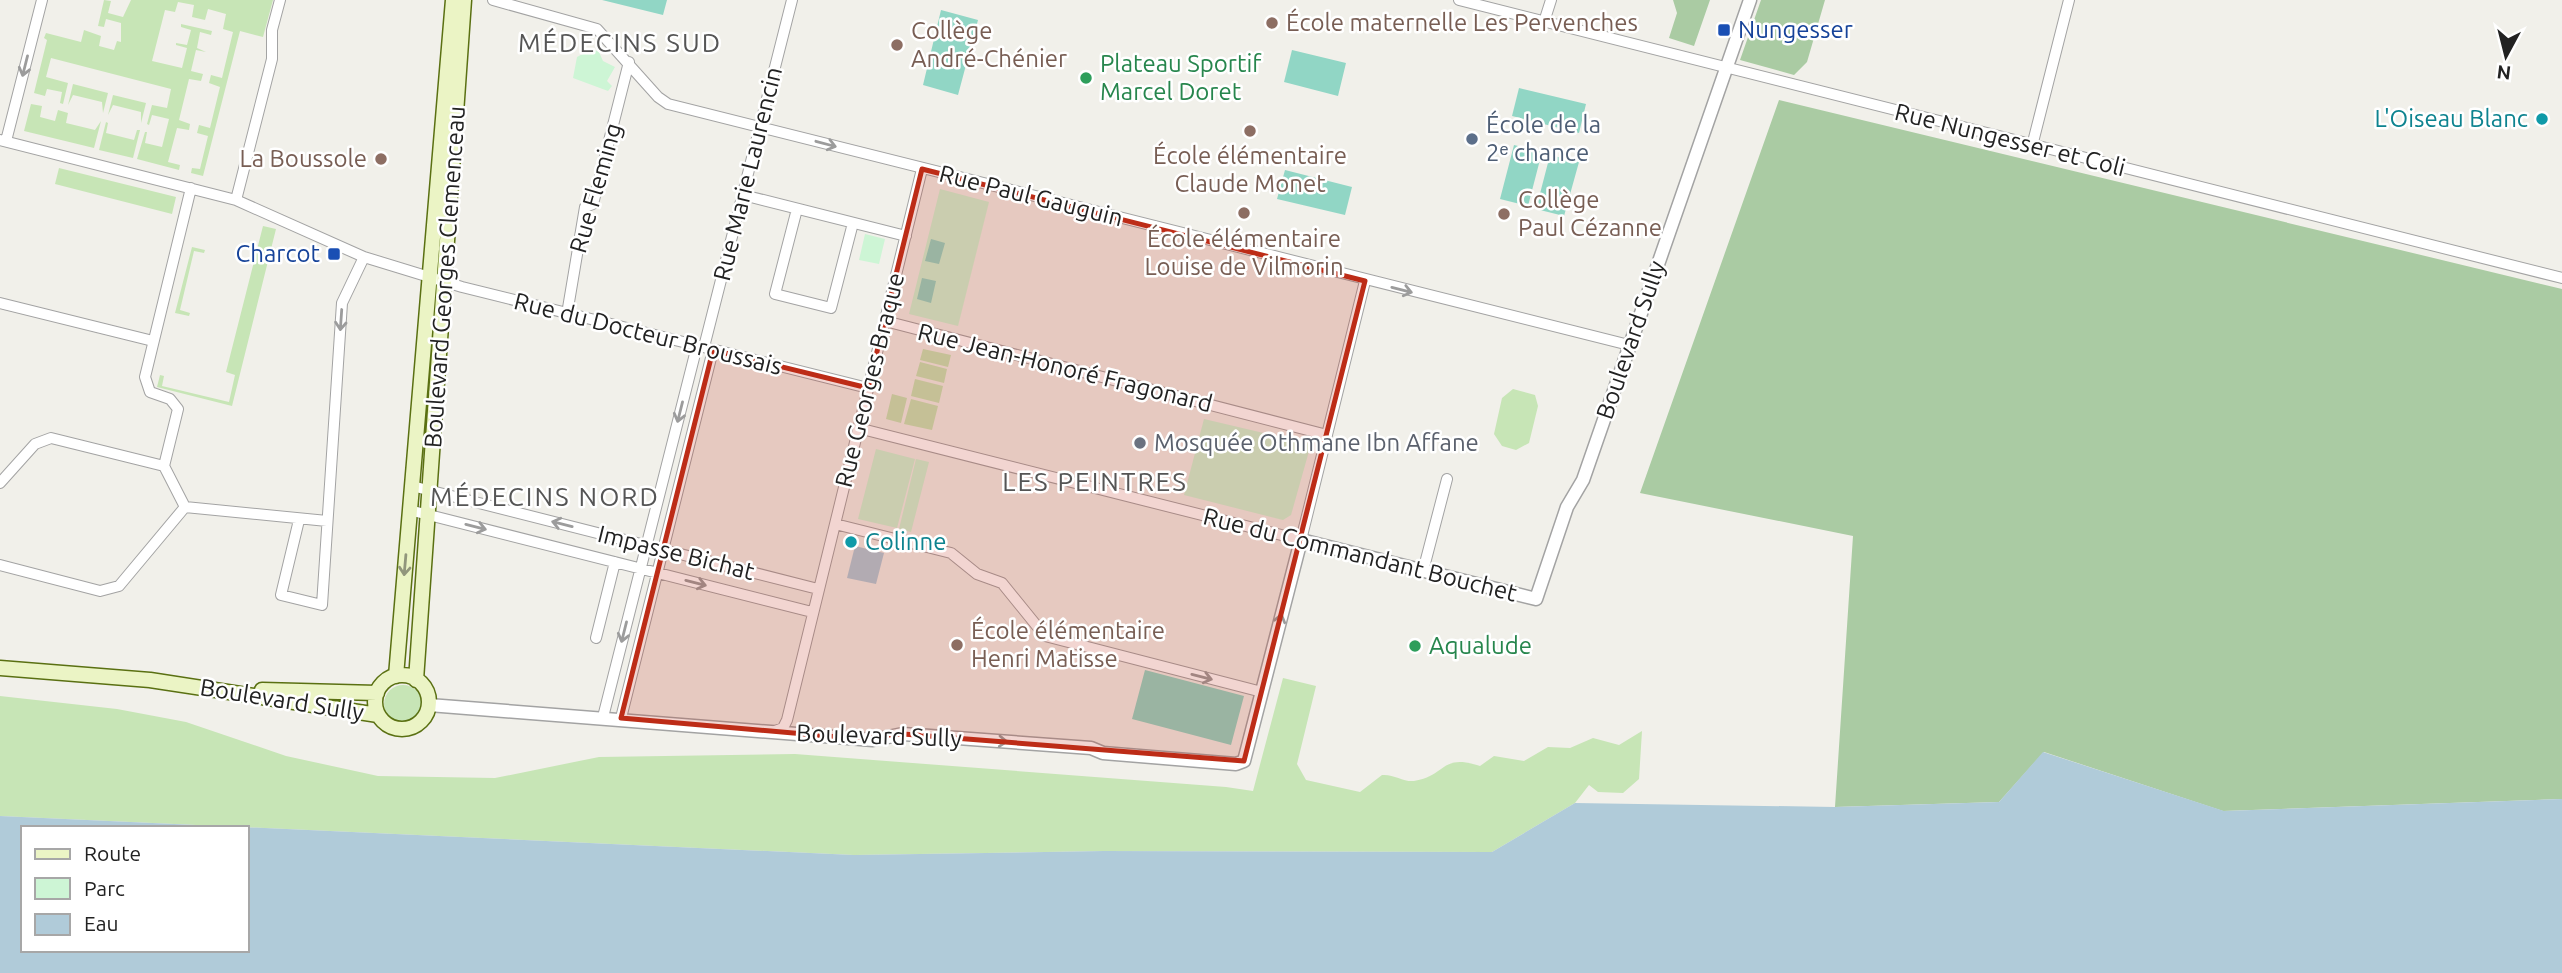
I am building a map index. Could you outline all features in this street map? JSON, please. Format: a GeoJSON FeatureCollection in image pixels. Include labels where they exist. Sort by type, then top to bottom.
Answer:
{"type":"FeatureCollection","features":[{"type":"Feature","properties":{"kind":"main road","name":"Boulevard Georges Clemenceau"},"geometry":{"type":"LineString","coordinates":[[396,676],[453,0]]}},
{"type":"Feature","properties":{"kind":"main road","name":"Boulevard Georges Clemenceau"},"geometry":{"type":"LineString","coordinates":[[416,680],[464,0]]}},
{"type":"Feature","properties":{"kind":"main road","name":"Boulevard Sully"},"geometry":{"type":"LineString","coordinates":[[0,668],[187,685],[377,693]]}},
{"type":"Feature","properties":{"kind":"main road"},"geometry":{"type":"LineString","coordinates":[[396,676],[416,680],[425,689],[429,705],[422,721],[407,729],[390,727],[378,715],[377,693],[382,684],[396,676]]}},
{"type":"Feature","properties":{"kind":"main road","name":"Boulevard Sully"},"geometry":{"type":"LineString","coordinates":[[187,685],[378,715]]}},
{"type":"Feature","properties":{"kind":"street"},"geometry":{"type":"LineString","coordinates":[[3,140],[42,0]]}},
{"type":"Feature","properties":{"kind":"street"},"geometry":{"type":"LineString","coordinates":[[236,200],[272,59],[272,30],[280,0]]}},
{"type":"Feature","properties":{"kind":"street","name":"Rue Paul Gauguin"},"geometry":{"type":"LineString","coordinates":[[493,0],[597,29],[663,101],[1365,281],[1629,345]]}},
{"type":"Feature","properties":{"kind":"street","name":"Rue Marie Laurencin"},"geometry":{"type":"LineString","coordinates":[[705,348],[792,0]]}},
{"type":"Feature","properties":{"kind":"street","name":"Rue Nungesser et Coli"},"geometry":{"type":"LineString","coordinates":[[1458,0],[2562,278]]}},
{"type":"Feature","properties":{"kind":"street"},"geometry":{"type":"LineString","coordinates":[[1544,22],[1550,0]]}},
{"type":"Feature","properties":{"kind":"street","name":"Boulevard Sully"},"geometry":{"type":"LineString","coordinates":[[1536,599],[1567,507],[1583,480],[1750,0]]}},
{"type":"Feature","properties":{"kind":"street"},"geometry":{"type":"LineString","coordinates":[[2032,146],[2068,0]]}},
{"type":"Feature","properties":{"kind":"street","name":"Rue Fleming"},"geometry":{"type":"LineString","coordinates":[[567,314],[585,207],[593,204],[629,62]]}},
{"type":"Feature","properties":{"kind":"street","name":"Rue du Docteur Broussais"},"geometry":{"type":"LineString","coordinates":[[3,140],[236,200],[364,257],[444,282],[867,388]]}},
{"type":"Feature","properties":{"kind":"street","name":"Rue Georges Braque"},"geometry":{"type":"LineString","coordinates":[[775,731],[783,728],[787,720],[922,169]]}},
{"type":"Feature","properties":{"kind":"street"},"geometry":{"type":"LineString","coordinates":[[186,507],[164,466],[178,409],[170,399],[150,392],[145,383],[191,188]]}},
{"type":"Feature","properties":{"kind":"street"},"geometry":{"type":"LineString","coordinates":[[743,195],[906,236]]}},
{"type":"Feature","properties":{"kind":"street"},"geometry":{"type":"LineString","coordinates":[[797,209],[775,294],[831,308],[853,223]]}},
{"type":"Feature","properties":{"kind":"street"},"geometry":{"type":"LineString","coordinates":[[299,520],[281,595],[322,605],[342,303],[364,257]]}},
{"type":"Feature","properties":{"kind":"street"},"geometry":{"type":"LineString","coordinates":[[835,524],[948,551],[971,571],[1002,583],[1045,636],[1262,692],[1365,281]]}},
{"type":"Feature","properties":{"kind":"street"},"geometry":{"type":"LineString","coordinates":[[0,303],[153,341]]}},
{"type":"Feature","properties":{"kind":"street","name":"Rue Jean-Honoré Fragonard"},"geometry":{"type":"LineString","coordinates":[[885,321],[1327,435]]}},
{"type":"Feature","properties":{"kind":"street"},"geometry":{"type":"LineString","coordinates":[[603,717],[646,546],[705,348]]}},
{"type":"Feature","properties":{"kind":"street"},"geometry":{"type":"LineString","coordinates":[[621,718],[663,550],[705,348]]}},
{"type":"Feature","properties":{"kind":"street","name":"Rue du Commandant Bouchet"},"geometry":{"type":"LineString","coordinates":[[858,428],[1536,599]]}},
{"type":"Feature","properties":{"kind":"street"},"geometry":{"type":"LineString","coordinates":[[0,483],[35,444],[51,438],[164,466]]}},
{"type":"Feature","properties":{"kind":"street"},"geometry":{"type":"LineString","coordinates":[[1423,571],[1447,479]]}},
{"type":"Feature","properties":{"kind":"street","name":"Impasse Bichat"},"geometry":{"type":"LineString","coordinates":[[411,486],[818,589]]}},
{"type":"Feature","properties":{"kind":"street"},"geometry":{"type":"LineString","coordinates":[[186,507],[327,521]]}},
{"type":"Feature","properties":{"kind":"street"},"geometry":{"type":"LineString","coordinates":[[0,565],[100,591],[119,586],[186,507]]}},
{"type":"Feature","properties":{"kind":"street","name":"Impasse Bichat"},"geometry":{"type":"LineString","coordinates":[[410,510],[812,611]]}},
{"type":"Feature","properties":{"kind":"street"},"geometry":{"type":"LineString","coordinates":[[596,638],[615,562]]}},
{"type":"Feature","properties":{"kind":"street","name":"Boulevard Sully"},"geometry":{"type":"LineString","coordinates":[[429,705],[621,718],[873,740],[904,734],[1091,748],[1103,754],[1236,764],[1244,761],[1262,692]]}},
{"type":"Feature","properties":{"kind":"highlighted area"},"geometry":{"type":"Polygon","coordinates":[[[922,169],[1365,281],[1244,761],[903,734],[850,738],[621,718],[713,350],[868,388],[922,169]]]}},
{"type":"Feature","properties":{"kind":"green space"},"geometry":{"type":"Polygon","coordinates":[[[104,0],[111,1],[108,13],[123,17],[131,0],[273,0],[263,37],[240,31],[203,176],[191,173],[192,168],[200,169],[208,136],[197,133],[199,125],[210,128],[220,87],[209,83],[211,75],[222,78],[233,32],[223,29],[226,14],[208,9],[205,20],[192,17],[194,5],[178,2],[175,12],[165,10],[152,61],[182,68],[187,48],[176,43],[187,45],[191,30],[181,27],[181,24],[212,31],[211,35],[200,32],[197,48],[206,52],[196,50],[191,71],[203,74],[201,81],[189,79],[179,120],[190,124],[189,130],[177,128],[168,162],[180,165],[179,170],[137,159],[145,132],[145,143],[162,147],[169,119],[152,115],[149,125],[147,124],[152,105],[167,108],[171,89],[51,58],[46,77],[68,83],[63,104],[60,103],[62,92],[47,89],[45,96],[34,93],[47,40],[44,38],[46,33],[81,42],[84,30],[101,36],[99,46],[114,50],[117,41],[121,42],[121,23],[106,19],[104,27],[98,26],[104,0]]]}},
{"type":"Feature","properties":{"kind":"green space"},"geometry":{"type":"Polygon","coordinates":[[[602,0],[667,0],[663,15],[602,0]]]}},
{"type":"Feature","properties":{"kind":"green space"},"geometry":{"type":"Polygon","coordinates":[[[1673,0],[1710,0],[1694,46],[1669,38],[1677,13],[1673,0]]]}},
{"type":"Feature","properties":{"kind":"green space"},"geometry":{"type":"Polygon","coordinates":[[[1761,0],[1825,0],[1807,62],[1794,75],[1740,60],[1761,0]]]}},
{"type":"Feature","properties":{"kind":"green space"},"geometry":{"type":"Polygon","coordinates":[[[941,10],[978,20],[958,95],[923,85],[941,10]]]}},
{"type":"Feature","properties":{"kind":"green space"},"geometry":{"type":"Polygon","coordinates":[[[592,49],[599,52],[603,61],[615,67],[607,81],[612,86],[608,91],[573,78],[577,57],[592,49]]]}},
{"type":"Feature","properties":{"kind":"green space"},"geometry":{"type":"Polygon","coordinates":[[[1292,50],[1346,63],[1338,96],[1284,82],[1292,50]]]}},
{"type":"Feature","properties":{"kind":"green space"},"geometry":{"type":"Polygon","coordinates":[[[73,84],[108,93],[103,113],[102,102],[73,95],[68,105],[73,84]]]}},
{"type":"Feature","properties":{"kind":"green space"},"geometry":{"type":"Polygon","coordinates":[[[1519,88],[1586,104],[1579,133],[1512,116],[1519,88]]]}},
{"type":"Feature","properties":{"kind":"green space"},"geometry":{"type":"Polygon","coordinates":[[[113,95],[146,103],[141,123],[141,112],[113,105],[108,115],[113,95]]]}},
{"type":"Feature","properties":{"kind":"green space"},"geometry":{"type":"Polygon","coordinates":[[[1779,100],[2562,289],[2562,799],[2223,811],[2044,752],[1999,802],[1835,807],[1853,536],[1640,493],[1779,100]]]}},
{"type":"Feature","properties":{"kind":"green space"},"geometry":{"type":"Polygon","coordinates":[[[31,104],[42,106],[40,117],[55,121],[58,110],[68,113],[66,123],[95,130],[101,121],[94,148],[24,131],[31,104]]]}},
{"type":"Feature","properties":{"kind":"green space"},"geometry":{"type":"Polygon","coordinates":[[[106,122],[106,133],[134,140],[137,130],[140,130],[133,158],[99,150],[106,122]]]}},
{"type":"Feature","properties":{"kind":"green space"},"geometry":{"type":"Polygon","coordinates":[[[1514,145],[1542,152],[1528,206],[1500,199],[1514,145]]]}},
{"type":"Feature","properties":{"kind":"green space"},"geometry":{"type":"Polygon","coordinates":[[[1550,155],[1579,162],[1564,216],[1536,209],[1550,155]]]}},
{"type":"Feature","properties":{"kind":"green space"},"geometry":{"type":"Polygon","coordinates":[[[59,168],[176,197],[172,214],[55,184],[59,168]]]}},
{"type":"Feature","properties":{"kind":"green space"},"geometry":{"type":"Polygon","coordinates":[[[1285,170],[1352,187],[1345,215],[1277,199],[1285,170]]]}},
{"type":"Feature","properties":{"kind":"green space"},"geometry":{"type":"Polygon","coordinates":[[[940,189],[989,202],[958,326],[909,314],[940,189]]]}},
{"type":"Feature","properties":{"kind":"green space"},"geometry":{"type":"Polygon","coordinates":[[[263,226],[276,229],[232,406],[157,387],[160,375],[164,376],[162,386],[229,402],[235,375],[226,372],[263,226]]]}},
{"type":"Feature","properties":{"kind":"green space"},"geometry":{"type":"Polygon","coordinates":[[[865,234],[885,239],[879,264],[859,260],[865,234]]]}},
{"type":"Feature","properties":{"kind":"green space"},"geometry":{"type":"Polygon","coordinates":[[[931,239],[945,243],[939,264],[925,261],[931,239]]]}},
{"type":"Feature","properties":{"kind":"green space"},"geometry":{"type":"Polygon","coordinates":[[[192,247],[205,250],[204,253],[194,251],[180,310],[190,313],[189,316],[175,313],[192,247]]]}},
{"type":"Feature","properties":{"kind":"green space"},"geometry":{"type":"Polygon","coordinates":[[[922,278],[936,281],[931,303],[917,299],[922,278]]]}},
{"type":"Feature","properties":{"kind":"green space"},"geometry":{"type":"Polygon","coordinates":[[[923,349],[951,355],[948,367],[920,360],[923,349]]]}},
{"type":"Feature","properties":{"kind":"green space"},"geometry":{"type":"Polygon","coordinates":[[[920,362],[947,369],[944,383],[916,376],[920,362]]]}},
{"type":"Feature","properties":{"kind":"green space"},"geometry":{"type":"Polygon","coordinates":[[[915,379],[943,386],[939,403],[911,396],[915,379]]]}},
{"type":"Feature","properties":{"kind":"green space"},"geometry":{"type":"Polygon","coordinates":[[[1513,389],[1535,395],[1538,406],[1529,443],[1516,450],[1502,446],[1494,434],[1502,398],[1513,389]]]}},
{"type":"Feature","properties":{"kind":"green space"},"geometry":{"type":"Polygon","coordinates":[[[892,394],[907,398],[901,423],[886,419],[892,394]]]}},
{"type":"Feature","properties":{"kind":"green space"},"geometry":{"type":"Polygon","coordinates":[[[911,399],[938,406],[932,430],[904,424],[911,399]]]}},
{"type":"Feature","properties":{"kind":"green space"},"geometry":{"type":"Polygon","coordinates":[[[1204,419],[1311,444],[1291,515],[1283,520],[1184,495],[1204,419]]]}},
{"type":"Feature","properties":{"kind":"green space"},"geometry":{"type":"Polygon","coordinates":[[[876,449],[915,459],[897,528],[858,519],[876,449]]]}},
{"type":"Feature","properties":{"kind":"green space"},"geometry":{"type":"Polygon","coordinates":[[[916,459],[929,462],[911,532],[899,529],[916,459]]]}},
{"type":"Feature","properties":{"kind":"green space"},"geometry":{"type":"Polygon","coordinates":[[[1145,670],[1244,696],[1231,745],[1132,719],[1145,670]]]}},
{"type":"Feature","properties":{"kind":"green space"},"geometry":{"type":"Polygon","coordinates":[[[1283,678],[1316,686],[1297,764],[1306,780],[1360,792],[1382,775],[1414,781],[1433,775],[1457,762],[1480,766],[1494,756],[1524,761],[1548,747],[1570,748],[1593,738],[1619,745],[1642,731],[1639,779],[1623,793],[1598,792],[1589,785],[1575,803],[1492,852],[1104,851],[854,855],[0,816],[0,696],[117,709],[186,722],[286,756],[378,776],[495,778],[599,757],[795,754],[1253,791],[1283,678]]]}},
{"type":"Feature","properties":{"kind":"green space"},"geometry":{"type":"Polygon","coordinates":[[[403,685],[416,691],[422,704],[416,717],[403,723],[390,717],[384,704],[390,691],[403,685]]]}},
{"type":"Feature","properties":{"kind":"water"},"geometry":{"type":"Polygon","coordinates":[[[855,546],[884,553],[876,584],[847,578],[855,546]]]}},
{"type":"Feature","properties":{"kind":"water"},"geometry":{"type":"Polygon","coordinates":[[[2043,752],[2224,811],[2562,799],[2562,973],[0,973],[0,816],[219,826],[21,826],[21,952],[248,952],[248,827],[854,855],[1104,851],[1492,852],[1575,803],[1835,807],[1999,802],[2043,752]]]}},
{"type":"Feature","properties":{"kind":"place","name":"École maternelle Les Pervenches"},"geometry":{"type":"Point","coordinates":[1272,23]}},
{"type":"Feature","properties":{"kind":"place","name":"Nungesser"},"geometry":{"type":"Point","coordinates":[1724,30]}},
{"type":"Feature","properties":{"kind":"place","name":"Collège André-Chénier"},"geometry":{"type":"Point","coordinates":[897,45]}},
{"type":"Feature","properties":{"kind":"place","name":"Plateau Sportif Marcel Doret"},"geometry":{"type":"Point","coordinates":[1086,78]}},
{"type":"Feature","properties":{"kind":"place","name":"L'Oiseau Blanc"},"geometry":{"type":"Point","coordinates":[2542,119]}},
{"type":"Feature","properties":{"kind":"place","name":"École élémentaire Claude Monet"},"geometry":{"type":"Point","coordinates":[1250,131]}},
{"type":"Feature","properties":{"kind":"place","name":"École de la 2ᵉ chance"},"geometry":{"type":"Point","coordinates":[1472,139]}},
{"type":"Feature","properties":{"kind":"place","name":"La Boussole"},"geometry":{"type":"Point","coordinates":[381,159]}},
{"type":"Feature","properties":{"kind":"place","name":"École élémentaire Louise de Vilmorin"},"geometry":{"type":"Point","coordinates":[1244,213]}},
{"type":"Feature","properties":{"kind":"place","name":"Collège Paul Cézanne"},"geometry":{"type":"Point","coordinates":[1504,214]}},
{"type":"Feature","properties":{"kind":"place","name":"Charcot"},"geometry":{"type":"Point","coordinates":[334,254]}},
{"type":"Feature","properties":{"kind":"place","name":"Mosquée Othmane Ibn Affane"},"geometry":{"type":"Point","coordinates":[1140,443]}},
{"type":"Feature","properties":{"kind":"place","name":"Colinne"},"geometry":{"type":"Point","coordinates":[851,542]}},
{"type":"Feature","properties":{"kind":"place","name":"École élémentaire Henri Matisse"},"geometry":{"type":"Point","coordinates":[957,645]}},
{"type":"Feature","properties":{"kind":"place","name":"Aqualude"},"geometry":{"type":"Point","coordinates":[1415,646]}},
{"type":"Feature","properties":{"kind":"district","name":"MÉDECINS SUD"},"geometry":{"type":"Point","coordinates":[620,43]}},
{"type":"Feature","properties":{"kind":"district","name":"LES PEINTRES"},"geometry":{"type":"Point","coordinates":[1095,482]}},
{"type":"Feature","properties":{"kind":"district","name":"MÉDECINS NORD"},"geometry":{"type":"Point","coordinates":[545,497]}}]}
